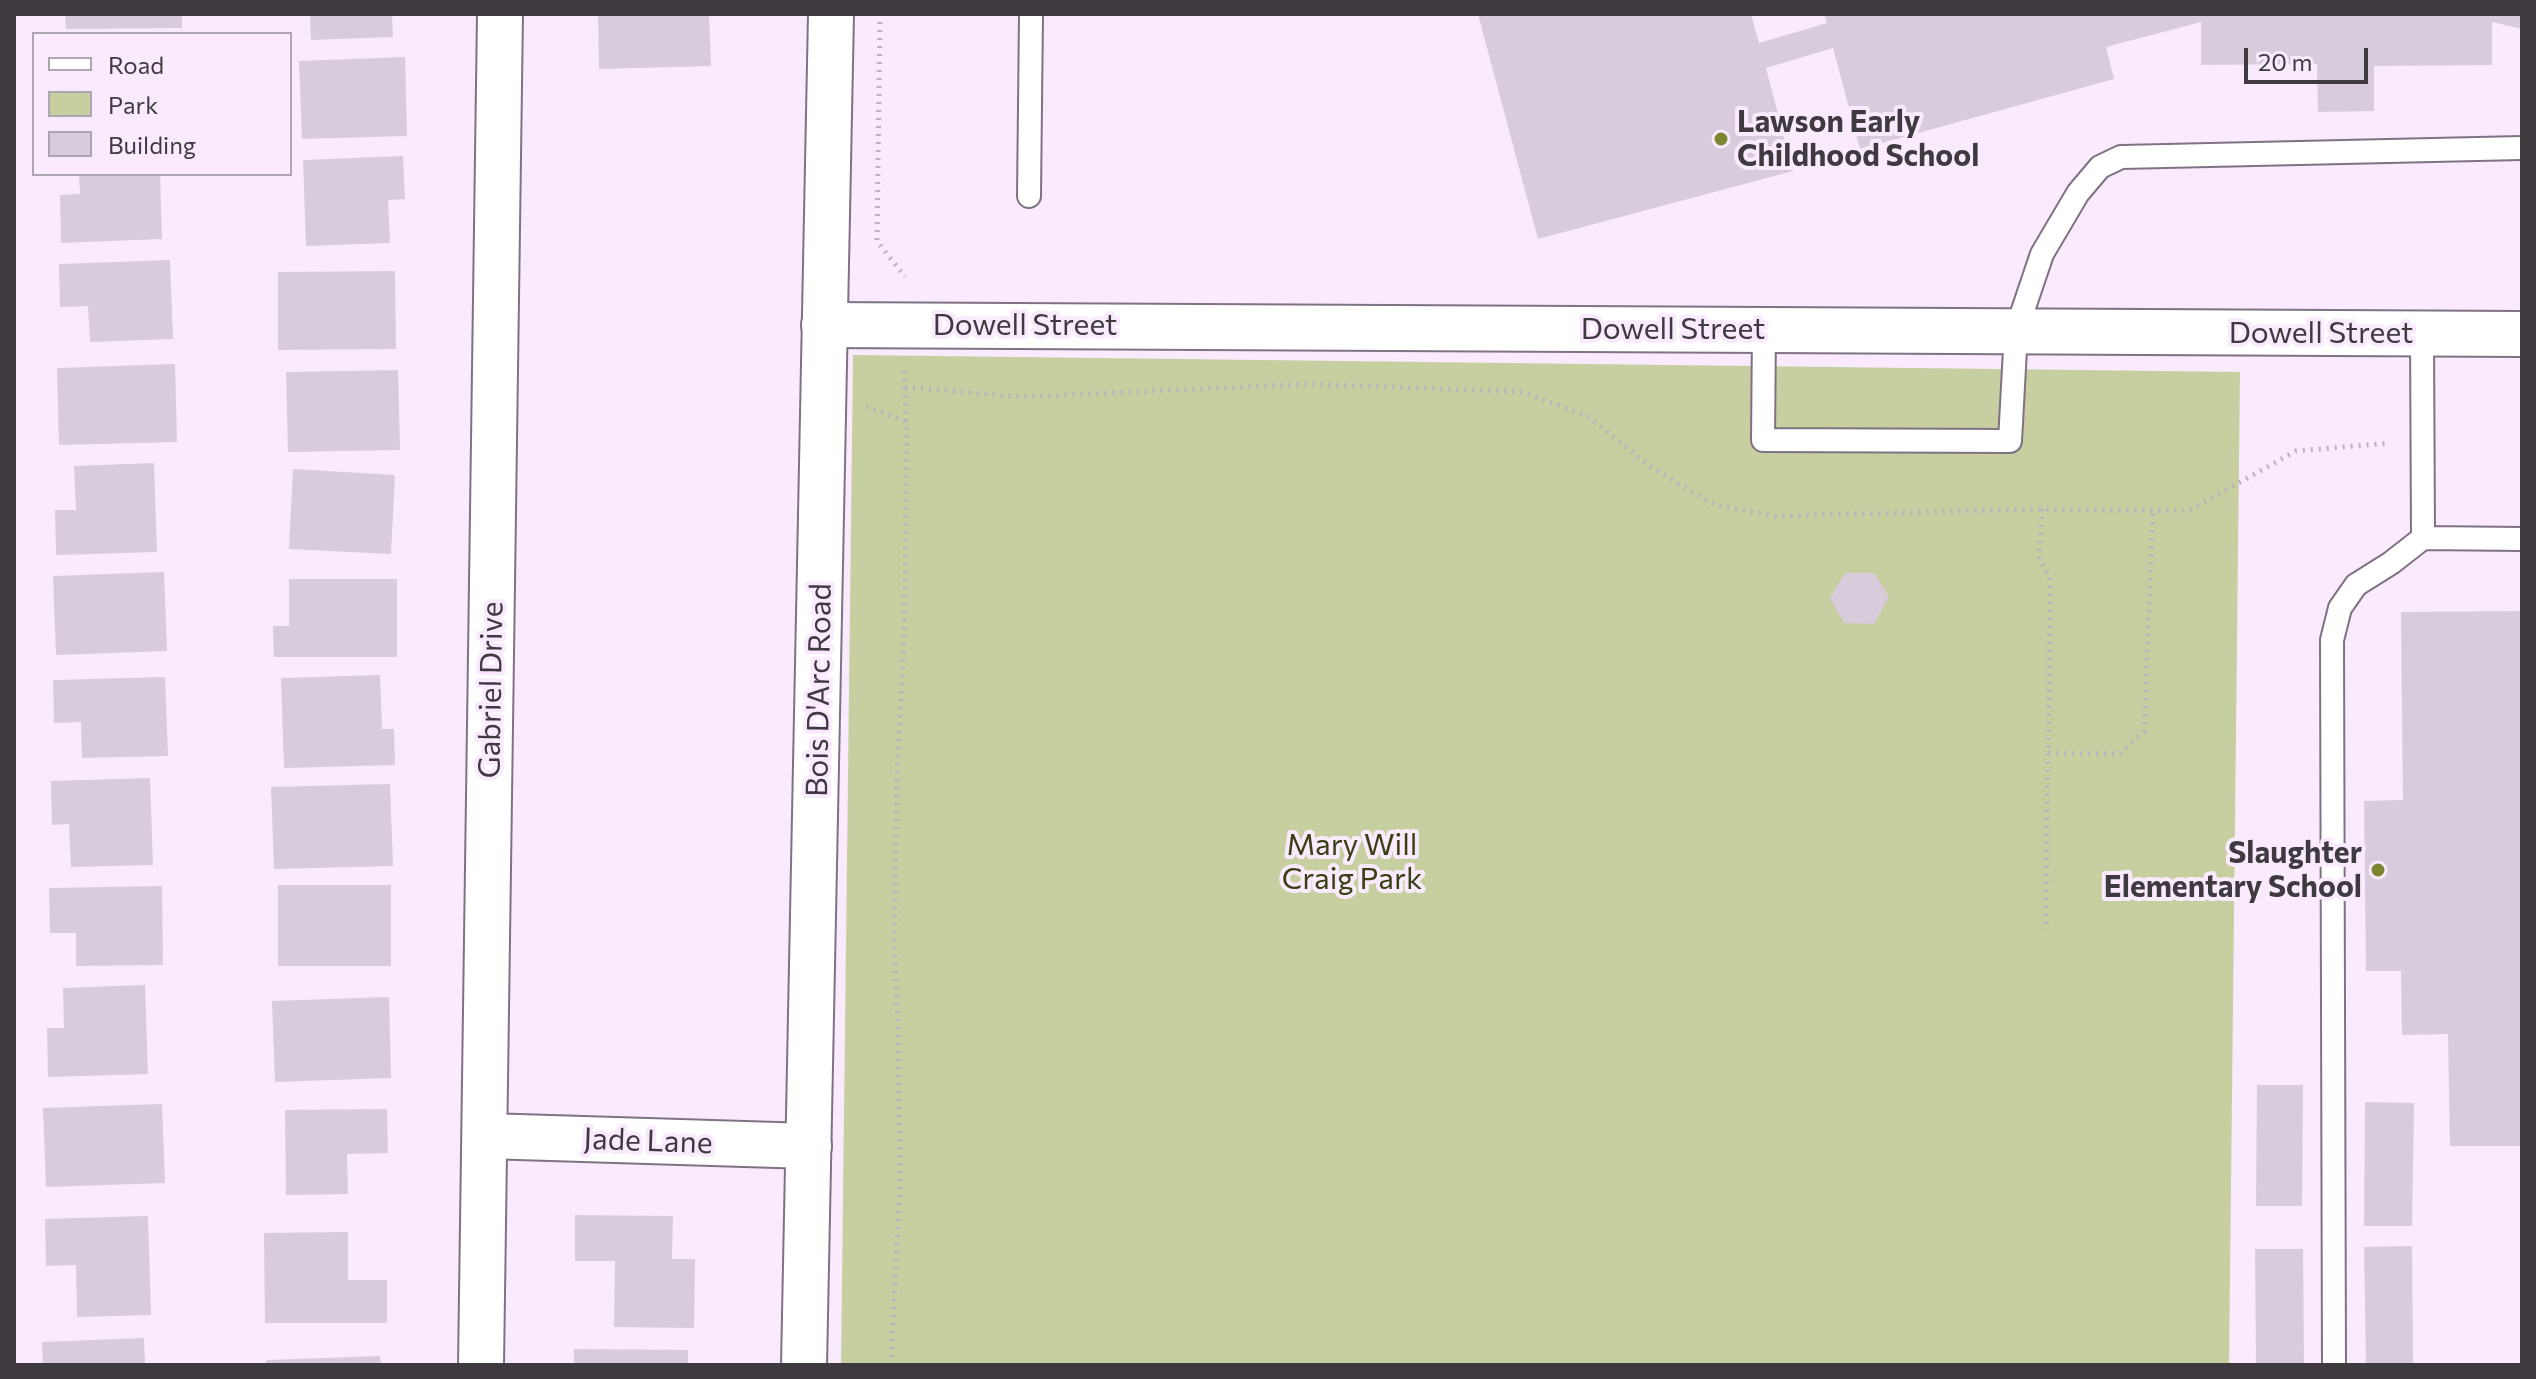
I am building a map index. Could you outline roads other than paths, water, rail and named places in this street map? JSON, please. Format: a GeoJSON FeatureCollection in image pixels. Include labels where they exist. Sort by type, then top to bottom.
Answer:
{"type":"FeatureCollection","features":[{"type":"Feature","properties":{"kind":"street","name":"Gabriel Drive"},"geometry":{"type":"LineString","coordinates":[[481,1365],[500,14]]}},
{"type":"Feature","properties":{"kind":"street","name":"Bois D'Arc Road"},"geometry":{"type":"LineString","coordinates":[[804,1365],[831,14]]}},
{"type":"Feature","properties":{"kind":"street","name":"Dowell Street"},"geometry":{"type":"LineString","coordinates":[[824,325],[2522,334]]}},
{"type":"Feature","properties":{"kind":"street","name":"Jade Lane"},"geometry":{"type":"LineString","coordinates":[[486,1136],[809,1146]]}},
{"type":"Feature","properties":{"kind":"lane"},"geometry":{"type":"LineString","coordinates":[[1029,196],[1031,14]]}},
{"type":"Feature","properties":{"kind":"lane"},"geometry":{"type":"LineString","coordinates":[[1764,329],[1763,440],[2010,441],[2016,331],[2042,254],[2078,193],[2100,167],[2121,157],[2522,148]]}},
{"type":"Feature","properties":{"kind":"lane"},"geometry":{"type":"LineString","coordinates":[[2422,333],[2423,538]]}},
{"type":"Feature","properties":{"kind":"lane"},"geometry":{"type":"LineString","coordinates":[[2334,1365],[2332,640],[2340,608],[2356,585],[2423,538],[2522,539]]}},
{"type":"Feature","properties":{"kind":"place","name":"Lawson Early Childhood School"},"geometry":{"type":"Point","coordinates":[1721,139]}},
{"type":"Feature","properties":{"kind":"place","name":"Slaughter Elementary School"},"geometry":{"type":"Point","coordinates":[2378,870]}},
{"type":"Feature","properties":{"kind":"park label","name":"Mary Will Craig Park"},"geometry":{"type":"Point","coordinates":[1352,862]}}]}
